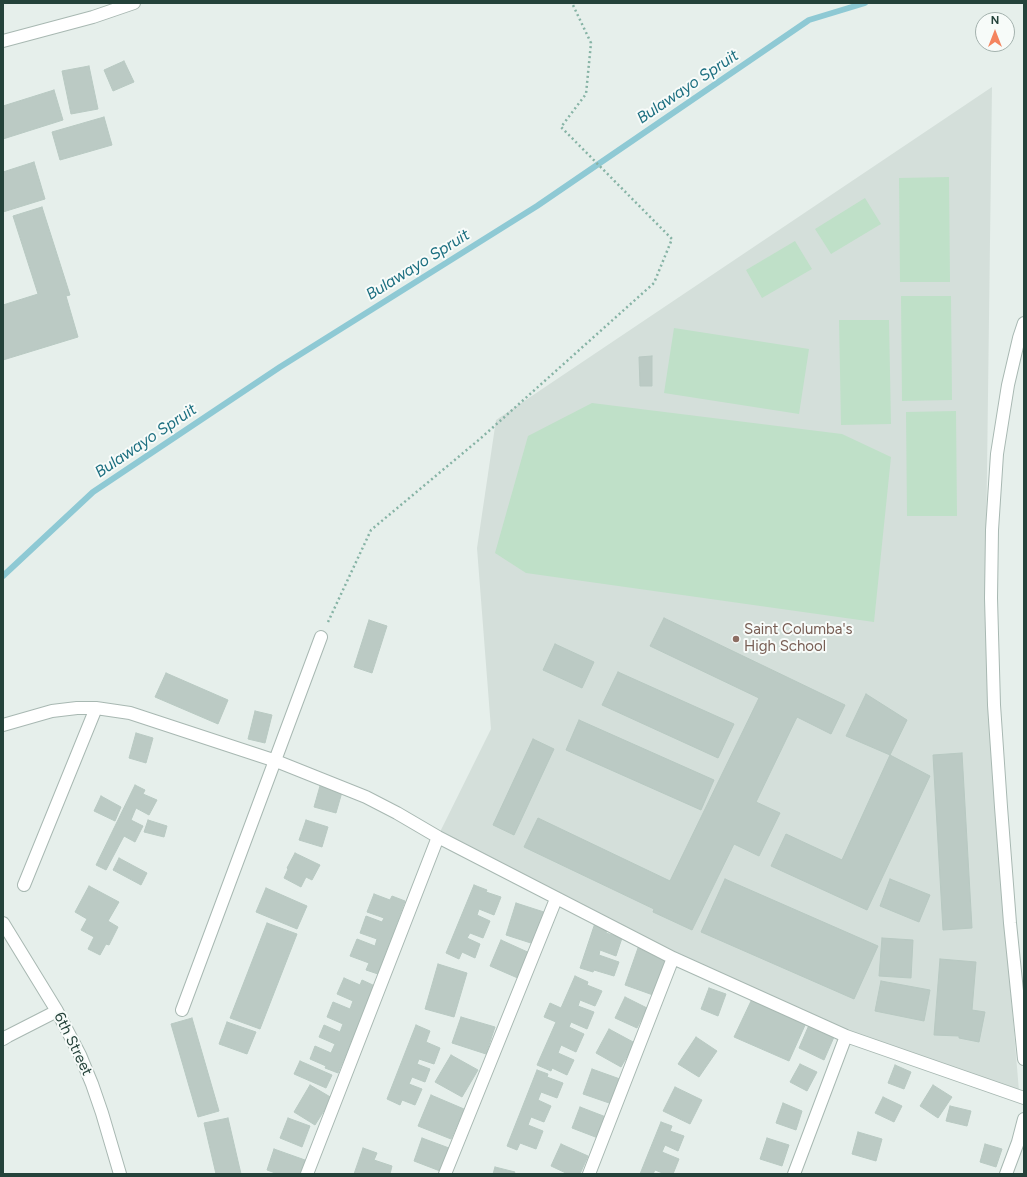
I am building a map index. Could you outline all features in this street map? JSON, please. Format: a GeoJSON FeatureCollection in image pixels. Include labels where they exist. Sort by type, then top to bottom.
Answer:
{"type":"FeatureCollection","features":[{"type":"Feature","properties":{"kind":"street"},"geometry":{"type":"LineString","coordinates":[[3,41],[93,17],[134,3]]}},
{"type":"Feature","properties":{"kind":"street"},"geometry":{"type":"LineString","coordinates":[[1024,323],[1008,385],[997,454],[992,530],[991,598],[994,705],[1000,807],[1024,1059]]}},
{"type":"Feature","properties":{"kind":"street"},"geometry":{"type":"LineString","coordinates":[[182,1010],[321,637]]}},
{"type":"Feature","properties":{"kind":"street"},"geometry":{"type":"LineString","coordinates":[[3,725],[52,711],[77,708],[96,708],[130,713],[276,761],[366,797],[438,837],[672,958],[846,1036],[1024,1098]]}},
{"type":"Feature","properties":{"kind":"street"},"geometry":{"type":"LineString","coordinates":[[24,885],[96,708]]}},
{"type":"Feature","properties":{"kind":"street"},"geometry":{"type":"LineString","coordinates":[[307,1174],[438,837]]}},
{"type":"Feature","properties":{"kind":"street"},"geometry":{"type":"LineString","coordinates":[[445,1174],[556,899]]}},
{"type":"Feature","properties":{"kind":"street","name":"6th Street"},"geometry":{"type":"LineString","coordinates":[[3,923],[57,1011],[80,1055],[92,1084],[120,1174]]}},
{"type":"Feature","properties":{"kind":"street"},"geometry":{"type":"LineString","coordinates":[[589,1174],[672,958]]}},
{"type":"Feature","properties":{"kind":"street"},"geometry":{"type":"LineString","coordinates":[[3,1039],[57,1011]]}},
{"type":"Feature","properties":{"kind":"street"},"geometry":{"type":"LineString","coordinates":[[794,1174],[846,1036]]}},
{"type":"Feature","properties":{"kind":"street"},"geometry":{"type":"LineString","coordinates":[[1006,1174],[1018,1142],[1024,1119]]}},
{"type":"Feature","properties":{"kind":"path"},"geometry":{"type":"LineString","coordinates":[[321,637],[371,530],[481,438],[654,283],[672,239],[561,127],[586,94],[591,43],[572,3]]}},
{"type":"Feature","properties":{"kind":"shaded area","name":"Saint Columba's High School"},"geometry":{"type":"Polygon","coordinates":[[[992,87],[986,549],[993,782],[1019,1091],[847,1032],[671,954],[439,834],[491,729],[477,548],[496,420],[992,87]]]}},
{"type":"Feature","properties":{"kind":"green space"},"geometry":{"type":"Polygon","coordinates":[[[949,177],[950,282],[900,282],[899,178],[949,177]]]}},
{"type":"Feature","properties":{"kind":"green space"},"geometry":{"type":"Polygon","coordinates":[[[865,198],[881,224],[831,254],[815,229],[865,198]]]}},
{"type":"Feature","properties":{"kind":"green space"},"geometry":{"type":"Polygon","coordinates":[[[795,241],[812,269],[762,298],[746,270],[795,241]]]}},
{"type":"Feature","properties":{"kind":"green space"},"geometry":{"type":"Polygon","coordinates":[[[901,296],[951,296],[952,400],[902,401],[901,296]]]}},
{"type":"Feature","properties":{"kind":"green space"},"geometry":{"type":"Polygon","coordinates":[[[839,320],[889,320],[891,424],[841,425],[839,320]]]}},
{"type":"Feature","properties":{"kind":"green space"},"geometry":{"type":"Polygon","coordinates":[[[674,328],[809,349],[799,414],[664,393],[674,328]]]}},
{"type":"Feature","properties":{"kind":"green space"},"geometry":{"type":"Polygon","coordinates":[[[592,403],[842,434],[891,457],[874,622],[526,573],[495,553],[528,436],[592,403]]]}},
{"type":"Feature","properties":{"kind":"green space"},"geometry":{"type":"Polygon","coordinates":[[[956,411],[957,516],[907,516],[906,412],[956,411]]]}},
{"type":"Feature","properties":{"kind":"building"},"geometry":{"type":"Polygon","coordinates":[[[124,61],[134,82],[113,91],[104,70],[124,61]]]}},
{"type":"Feature","properties":{"kind":"building"},"geometry":{"type":"Polygon","coordinates":[[[89,66],[98,109],[71,114],[62,71],[89,66]]]}},
{"type":"Feature","properties":{"kind":"building"},"geometry":{"type":"Polygon","coordinates":[[[54,90],[63,120],[3,139],[3,106],[54,90]]]}},
{"type":"Feature","properties":{"kind":"building"},"geometry":{"type":"Polygon","coordinates":[[[104,117],[112,145],[60,160],[52,132],[104,117]]]}},
{"type":"Feature","properties":{"kind":"building"},"geometry":{"type":"Polygon","coordinates":[[[34,162],[45,199],[3,212],[3,172],[34,162]]]}},
{"type":"Feature","properties":{"kind":"building"},"geometry":{"type":"Polygon","coordinates":[[[42,207],[70,295],[66,296],[78,337],[3,360],[3,305],[38,294],[13,216],[42,207]]]}},
{"type":"Feature","properties":{"kind":"building"},"geometry":{"type":"Polygon","coordinates":[[[652,356],[652,386],[640,386],[639,357],[652,356]]]}},
{"type":"Feature","properties":{"kind":"building"},"geometry":{"type":"Polygon","coordinates":[[[664,618],[845,705],[831,734],[797,717],[756,802],[780,813],[759,856],[734,844],[692,930],[653,912],[654,909],[524,847],[538,818],[670,881],[759,698],[650,646],[664,618]]]}},
{"type":"Feature","properties":{"kind":"building"},"geometry":{"type":"Polygon","coordinates":[[[369,620],[387,626],[372,673],[354,667],[369,620]]]}},
{"type":"Feature","properties":{"kind":"building"},"geometry":{"type":"Polygon","coordinates":[[[555,644],[594,662],[582,688],[543,670],[555,644]]]}},
{"type":"Feature","properties":{"kind":"building"},"geometry":{"type":"Polygon","coordinates":[[[618,672],[734,724],[718,758],[602,705],[618,672]]]}},
{"type":"Feature","properties":{"kind":"building"},"geometry":{"type":"Polygon","coordinates":[[[166,673],[228,700],[218,724],[155,697],[166,673]]]}},
{"type":"Feature","properties":{"kind":"building"},"geometry":{"type":"Polygon","coordinates":[[[866,694],[907,720],[890,755],[846,736],[866,694]]]}},
{"type":"Feature","properties":{"kind":"building"},"geometry":{"type":"Polygon","coordinates":[[[255,711],[272,715],[265,743],[248,739],[255,711]]]}},
{"type":"Feature","properties":{"kind":"building"},"geometry":{"type":"Polygon","coordinates":[[[579,720],[714,780],[701,810],[566,750],[579,720]]]}},
{"type":"Feature","properties":{"kind":"building"},"geometry":{"type":"Polygon","coordinates":[[[136,733],[153,738],[146,763],[129,758],[136,733]]]}},
{"type":"Feature","properties":{"kind":"building"},"geometry":{"type":"Polygon","coordinates":[[[533,739],[554,749],[514,835],[493,825],[533,739]]]}},
{"type":"Feature","properties":{"kind":"building"},"geometry":{"type":"Polygon","coordinates":[[[962,753],[972,928],[943,930],[933,755],[962,753]]]}},
{"type":"Feature","properties":{"kind":"building"},"geometry":{"type":"Polygon","coordinates":[[[890,755],[930,776],[867,910],[771,866],[786,834],[842,860],[890,755]]]}},
{"type":"Feature","properties":{"kind":"building"},"geometry":{"type":"Polygon","coordinates":[[[135,785],[145,790],[143,794],[157,800],[149,815],[136,808],[131,820],[143,826],[135,842],[124,836],[106,870],[96,865],[135,785]]]}},
{"type":"Feature","properties":{"kind":"building"},"geometry":{"type":"Polygon","coordinates":[[[320,786],[342,792],[336,813],[314,807],[320,786]]]}},
{"type":"Feature","properties":{"kind":"building"},"geometry":{"type":"Polygon","coordinates":[[[101,796],[121,807],[115,821],[94,811],[101,796]]]}},
{"type":"Feature","properties":{"kind":"building"},"geometry":{"type":"Polygon","coordinates":[[[148,820],[167,826],[164,837],[144,832],[148,820]]]}},
{"type":"Feature","properties":{"kind":"building"},"geometry":{"type":"Polygon","coordinates":[[[306,820],[328,827],[322,847],[299,840],[306,820]]]}},
{"type":"Feature","properties":{"kind":"building"},"geometry":{"type":"Polygon","coordinates":[[[295,853],[320,865],[312,880],[306,877],[301,887],[284,878],[288,869],[287,868],[295,853]]]}},
{"type":"Feature","properties":{"kind":"building"},"geometry":{"type":"Polygon","coordinates":[[[119,858],[147,873],[141,885],[113,870],[119,858]]]}},
{"type":"Feature","properties":{"kind":"building"},"geometry":{"type":"Polygon","coordinates":[[[725,879],[878,946],[854,999],[701,932],[725,879]]]}},
{"type":"Feature","properties":{"kind":"building"},"geometry":{"type":"Polygon","coordinates":[[[890,879],[930,895],[919,922],[880,906],[890,879]]]}},
{"type":"Feature","properties":{"kind":"building"},"geometry":{"type":"Polygon","coordinates":[[[474,885],[487,890],[486,892],[501,897],[494,915],[479,909],[477,915],[490,921],[483,938],[470,933],[467,938],[480,944],[475,958],[462,952],[459,959],[446,953],[474,885]]]}},
{"type":"Feature","properties":{"kind":"building"},"geometry":{"type":"Polygon","coordinates":[[[89,886],[119,902],[108,921],[118,927],[109,945],[106,944],[100,955],[88,949],[94,937],[81,930],[87,919],[75,912],[89,886]]]}},
{"type":"Feature","properties":{"kind":"building"},"geometry":{"type":"Polygon","coordinates":[[[266,888],[307,906],[297,929],[256,912],[266,888]]]}},
{"type":"Feature","properties":{"kind":"building"},"geometry":{"type":"Polygon","coordinates":[[[374,894],[390,900],[392,896],[405,901],[378,974],[366,970],[369,963],[350,956],[357,939],[375,946],[377,939],[360,933],[366,916],[382,922],[384,918],[367,912],[374,894]]]}},
{"type":"Feature","properties":{"kind":"building"},"geometry":{"type":"Polygon","coordinates":[[[516,903],[547,913],[537,945],[506,935],[516,903]]]}},
{"type":"Feature","properties":{"kind":"building"},"geometry":{"type":"Polygon","coordinates":[[[267,923],[297,934],[260,1029],[230,1018],[267,923]]]}},
{"type":"Feature","properties":{"kind":"building"},"geometry":{"type":"Polygon","coordinates":[[[595,923],[608,928],[606,933],[622,938],[616,956],[600,950],[599,955],[619,962],[614,976],[594,970],[593,972],[580,968],[595,923]]]}},
{"type":"Feature","properties":{"kind":"building"},"geometry":{"type":"Polygon","coordinates":[[[882,938],[913,940],[911,978],[879,976],[882,938]]]}},
{"type":"Feature","properties":{"kind":"building"},"geometry":{"type":"Polygon","coordinates":[[[501,940],[532,954],[520,979],[490,966],[501,940]]]}},
{"type":"Feature","properties":{"kind":"building"},"geometry":{"type":"Polygon","coordinates":[[[638,948],[667,958],[653,995],[625,985],[638,948]]]}},
{"type":"Feature","properties":{"kind":"building"},"geometry":{"type":"Polygon","coordinates":[[[940,959],[976,962],[972,1010],[985,1012],[979,1042],[959,1038],[959,1036],[934,1035],[940,959]]]}},
{"type":"Feature","properties":{"kind":"building"},"geometry":{"type":"Polygon","coordinates":[[[438,964],[467,973],[454,1017],[425,1009],[438,964]]]}},
{"type":"Feature","properties":{"kind":"building"},"geometry":{"type":"Polygon","coordinates":[[[575,976],[588,982],[587,985],[602,991],[595,1006],[580,1000],[578,1006],[594,1012],[587,1029],[571,1022],[569,1027],[584,1034],[576,1052],[561,1045],[558,1053],[574,1060],[567,1075],[552,1068],[551,1071],[537,1065],[556,1022],[544,1017],[550,1003],[561,1008],[575,976]]]}},
{"type":"Feature","properties":{"kind":"building"},"geometry":{"type":"Polygon","coordinates":[[[344,978],[360,985],[362,980],[375,986],[338,1073],[325,1068],[326,1066],[310,1059],[315,1046],[331,1053],[335,1044],[319,1037],[324,1025],[340,1032],[343,1024],[327,1017],[333,1002],[350,1009],[353,1001],[337,994],[344,978]]]}},
{"type":"Feature","properties":{"kind":"building"},"geometry":{"type":"Polygon","coordinates":[[[881,981],[930,990],[924,1021],[875,1011],[881,981]]]}},
{"type":"Feature","properties":{"kind":"building"},"geometry":{"type":"Polygon","coordinates":[[[709,988],[726,994],[718,1016],[701,1009],[709,988]]]}},
{"type":"Feature","properties":{"kind":"building"},"geometry":{"type":"Polygon","coordinates":[[[625,997],[647,1008],[637,1028],[615,1018],[625,997]]]}},
{"type":"Feature","properties":{"kind":"building"},"geometry":{"type":"Polygon","coordinates":[[[752,999],[806,1023],[789,1061],[734,1037],[752,999]]]}},
{"type":"Feature","properties":{"kind":"building"},"geometry":{"type":"Polygon","coordinates":[[[461,1017],[495,1027],[486,1054],[452,1043],[461,1017]]]}},
{"type":"Feature","properties":{"kind":"building"},"geometry":{"type":"Polygon","coordinates":[[[192,1018],[219,1111],[198,1117],[171,1024],[192,1018]]]}},
{"type":"Feature","properties":{"kind":"building"},"geometry":{"type":"Polygon","coordinates":[[[227,1022],[256,1032],[247,1054],[219,1044],[227,1022]]]}},
{"type":"Feature","properties":{"kind":"building"},"geometry":{"type":"Polygon","coordinates":[[[416,1025],[430,1031],[426,1042],[440,1048],[434,1064],[419,1059],[417,1064],[430,1069],[425,1082],[412,1077],[409,1084],[422,1089],[415,1105],[402,1100],[400,1105],[387,1099],[416,1025]]]}},
{"type":"Feature","properties":{"kind":"building"},"geometry":{"type":"Polygon","coordinates":[[[809,1025],[834,1037],[824,1060],[799,1048],[809,1025]]]}},
{"type":"Feature","properties":{"kind":"building"},"geometry":{"type":"Polygon","coordinates":[[[609,1029],[635,1043],[621,1067],[596,1053],[609,1029]]]}},
{"type":"Feature","properties":{"kind":"building"},"geometry":{"type":"Polygon","coordinates":[[[696,1037],[717,1051],[699,1077],[678,1064],[696,1037]]]}},
{"type":"Feature","properties":{"kind":"building"},"geometry":{"type":"Polygon","coordinates":[[[451,1055],[478,1070],[462,1097],[435,1082],[451,1055]]]}},
{"type":"Feature","properties":{"kind":"building"},"geometry":{"type":"Polygon","coordinates":[[[300,1061],[332,1075],[326,1088],[294,1074],[300,1061]]]}},
{"type":"Feature","properties":{"kind":"building"},"geometry":{"type":"Polygon","coordinates":[[[800,1064],[817,1072],[807,1091],[790,1082],[800,1064]]]}},
{"type":"Feature","properties":{"kind":"building"},"geometry":{"type":"Polygon","coordinates":[[[895,1065],[911,1072],[904,1089],[888,1083],[895,1065]]]}},
{"type":"Feature","properties":{"kind":"building"},"geometry":{"type":"Polygon","coordinates":[[[592,1069],[620,1079],[612,1104],[583,1094],[592,1069]]]}},
{"type":"Feature","properties":{"kind":"building"},"geometry":{"type":"Polygon","coordinates":[[[537,1070],[548,1074],[547,1077],[563,1083],[557,1098],[541,1092],[538,1100],[551,1106],[544,1122],[531,1117],[528,1125],[543,1131],[536,1149],[520,1143],[517,1150],[507,1146],[537,1070]]]}},
{"type":"Feature","properties":{"kind":"building"},"geometry":{"type":"Polygon","coordinates":[[[310,1085],[332,1098],[315,1125],[294,1112],[310,1085]]]}},
{"type":"Feature","properties":{"kind":"building"},"geometry":{"type":"Polygon","coordinates":[[[933,1085],[952,1097],[938,1118],[920,1106],[933,1085]]]}},
{"type":"Feature","properties":{"kind":"building"},"geometry":{"type":"Polygon","coordinates":[[[675,1087],[702,1100],[690,1124],[663,1111],[675,1087]]]}},
{"type":"Feature","properties":{"kind":"building"},"geometry":{"type":"Polygon","coordinates":[[[431,1095],[464,1109],[451,1139],[418,1126],[431,1095]]]}},
{"type":"Feature","properties":{"kind":"building"},"geometry":{"type":"Polygon","coordinates":[[[883,1097],[902,1106],[894,1122],[875,1113],[883,1097]]]}},
{"type":"Feature","properties":{"kind":"building"},"geometry":{"type":"Polygon","coordinates":[[[783,1103],[802,1111],[796,1130],[776,1123],[783,1103]]]}},
{"type":"Feature","properties":{"kind":"building"},"geometry":{"type":"Polygon","coordinates":[[[950,1106],[971,1111],[967,1126],[946,1121],[950,1106]]]}},
{"type":"Feature","properties":{"kind":"building"},"geometry":{"type":"Polygon","coordinates":[[[580,1107],[606,1117],[598,1138],[572,1128],[580,1107]]]}},
{"type":"Feature","properties":{"kind":"building"},"geometry":{"type":"Polygon","coordinates":[[[228,1118],[241,1174],[216,1174],[204,1123],[228,1118]]]}},
{"type":"Feature","properties":{"kind":"building"},"geometry":{"type":"Polygon","coordinates":[[[288,1118],[310,1126],[302,1147],[280,1138],[288,1118]]]}},
{"type":"Feature","properties":{"kind":"building"},"geometry":{"type":"Polygon","coordinates":[[[661,1122],[672,1126],[670,1131],[684,1136],[678,1151],[665,1145],[662,1152],[679,1159],[673,1174],[665,1174],[655,1170],[653,1174],[640,1174],[661,1122]]]}},
{"type":"Feature","properties":{"kind":"building"},"geometry":{"type":"Polygon","coordinates":[[[858,1132],[882,1139],[876,1161],[852,1154],[858,1132]]]}},
{"type":"Feature","properties":{"kind":"building"},"geometry":{"type":"Polygon","coordinates":[[[422,1138],[449,1148],[440,1171],[414,1161],[422,1138]]]}},
{"type":"Feature","properties":{"kind":"building"},"geometry":{"type":"Polygon","coordinates":[[[767,1138],[789,1145],[782,1166],[760,1159],[767,1138]]]}},
{"type":"Feature","properties":{"kind":"building"},"geometry":{"type":"Polygon","coordinates":[[[561,1144],[588,1156],[580,1174],[568,1174],[551,1166],[561,1144]]]}},
{"type":"Feature","properties":{"kind":"building"},"geometry":{"type":"Polygon","coordinates":[[[985,1144],[1002,1149],[996,1167],[980,1162],[985,1144]]]}},
{"type":"Feature","properties":{"kind":"building"},"geometry":{"type":"Polygon","coordinates":[[[363,1148],[377,1153],[374,1160],[392,1166],[390,1174],[354,1174],[363,1148]]]}},
{"type":"Feature","properties":{"kind":"building"},"geometry":{"type":"Polygon","coordinates":[[[274,1149],[305,1160],[300,1174],[278,1174],[267,1170],[274,1149]]]}},
{"type":"Feature","properties":{"kind":"building"},"geometry":{"type":"Polygon","coordinates":[[[495,1167],[515,1172],[514,1174],[493,1174],[495,1167]]]}},
{"type":"Feature","properties":{"kind":"waterway","name":"Bulawayo Spruit"},"geometry":{"type":"LineString","coordinates":[[3,576],[93,492],[280,367],[537,206],[809,20],[865,3]]}},
{"type":"Feature","properties":{"kind":"place","name":"Saint Columba's High School"},"geometry":{"type":"Point","coordinates":[736,639]}}]}
